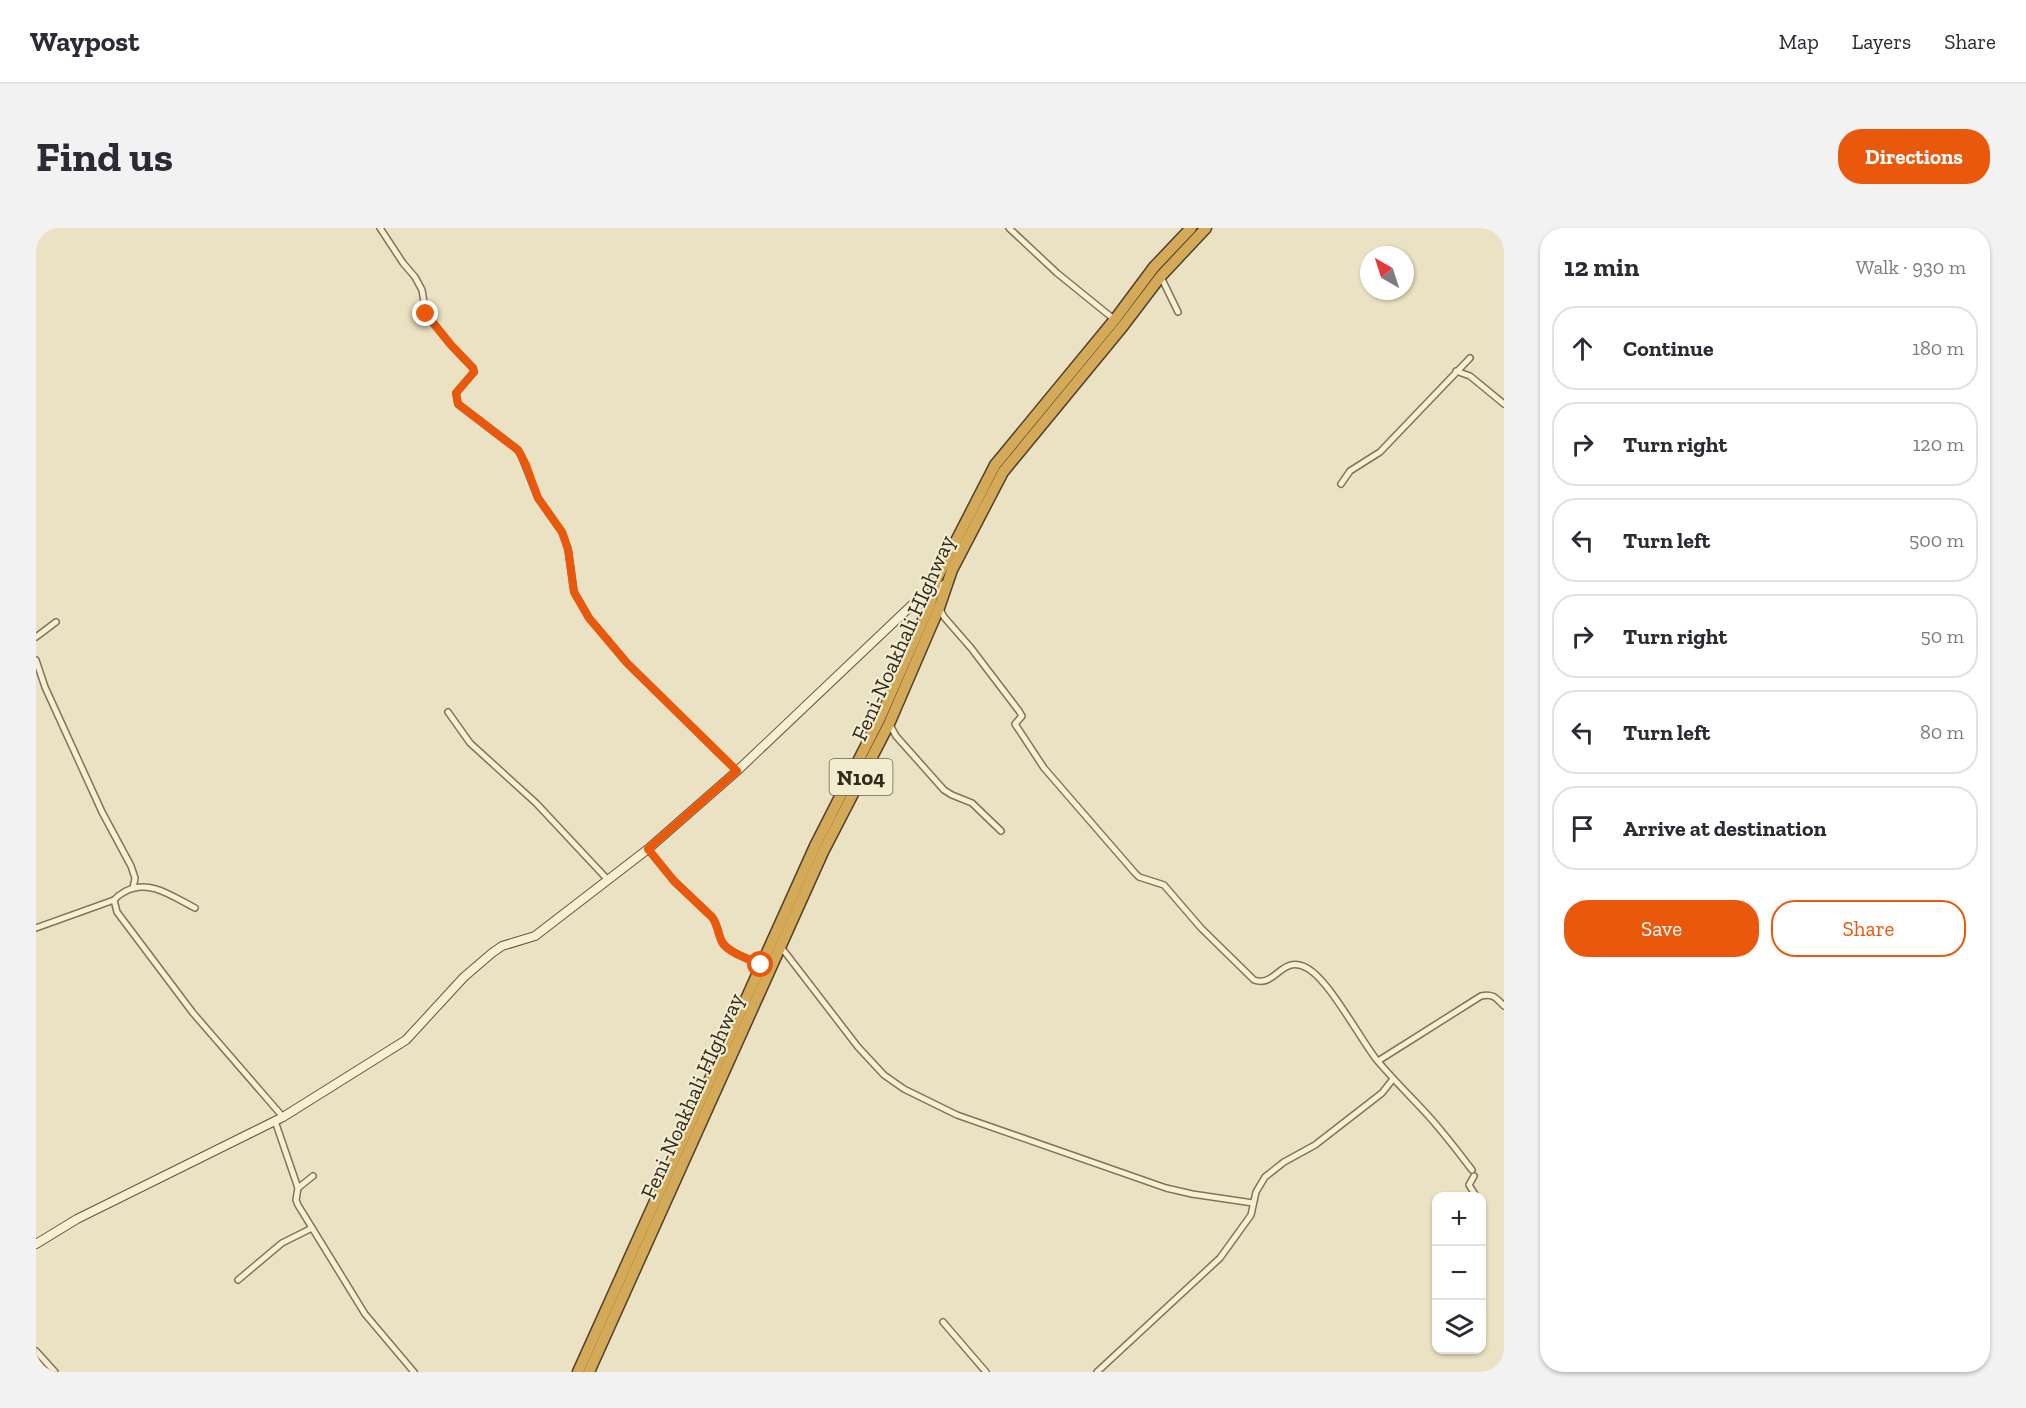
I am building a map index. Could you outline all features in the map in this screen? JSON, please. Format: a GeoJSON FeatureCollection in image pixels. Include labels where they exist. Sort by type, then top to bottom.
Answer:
{"type":"FeatureCollection","features":[{"type":"Feature","properties":{"kind":"highway","name":"Feni-Noakhali HIghway"},"geometry":{"type":"LineString","coordinates":[[589,1372],[765,968],[815,846],[880,718],[930,604],[944,563],[995,465],[1116,318],[1154,267],[1191,228]]}},
{"type":"Feature","properties":{"kind":"highway","name":"Feni-Noakhali HIghway"},"geometry":{"type":"LineString","coordinates":[[578,1372],[765,968],[780,947],[823,852],[889,724],[939,608],[946,584],[1003,472],[1161,276],[1206,228]]}},
{"type":"Feature","properties":{"kind":"main road"},"geometry":{"type":"LineString","coordinates":[[36,1244],[77,1219],[283,1117],[406,1040],[464,978],[492,953],[502,946],[535,936],[648,849],[737,771],[914,603],[946,584]]}},
{"type":"Feature","properties":{"kind":"street"},"geometry":{"type":"LineString","coordinates":[[380,228],[415,277],[422,291],[426,314],[473,368],[474,372],[456,393],[458,404],[513,446],[521,455],[538,498],[562,532],[568,549],[574,592],[589,618],[627,663],[737,771]]}},
{"type":"Feature","properties":{"kind":"street"},"geometry":{"type":"LineString","coordinates":[[1009,228],[1057,273],[1123,326]]}},
{"type":"Feature","properties":{"kind":"street"},"geometry":{"type":"LineString","coordinates":[[1161,276],[1178,312]]}},
{"type":"Feature","properties":{"kind":"street"},"geometry":{"type":"LineString","coordinates":[[1341,484],[1350,471],[1380,452],[1470,358]]}},
{"type":"Feature","properties":{"kind":"street"},"geometry":{"type":"LineString","coordinates":[[1456,371],[1470,376],[1504,404]]}},
{"type":"Feature","properties":{"kind":"street"},"geometry":{"type":"LineString","coordinates":[[939,608],[1019,711],[1022,716],[1014,724],[1044,768],[1135,873],[1139,877],[1164,885],[1201,928],[1254,980],[1260,982],[1267,980],[1288,964],[1293,963],[1307,968],[1320,978],[1378,1061],[1442,1131],[1473,1173],[1469,1185],[1473,1192]]}},
{"type":"Feature","properties":{"kind":"street"},"geometry":{"type":"LineString","coordinates":[[36,637],[56,622]]}},
{"type":"Feature","properties":{"kind":"street"},"geometry":{"type":"LineString","coordinates":[[36,660],[45,687],[102,812],[131,866],[135,878],[133,888]]}},
{"type":"Feature","properties":{"kind":"street"},"geometry":{"type":"LineString","coordinates":[[448,712],[470,743],[536,803],[608,880]]}},
{"type":"Feature","properties":{"kind":"street"},"geometry":{"type":"LineString","coordinates":[[889,724],[896,736],[944,790],[972,803],[1001,831]]}},
{"type":"Feature","properties":{"kind":"street"},"geometry":{"type":"LineString","coordinates":[[648,849],[674,881],[712,917],[717,924],[723,943],[729,949],[765,968]]}},
{"type":"Feature","properties":{"kind":"street"},"geometry":{"type":"LineString","coordinates":[[36,928],[114,900],[133,888],[146,885],[195,908]]}},
{"type":"Feature","properties":{"kind":"street"},"geometry":{"type":"LineString","coordinates":[[114,900],[117,912],[193,1013],[283,1117]]}},
{"type":"Feature","properties":{"kind":"street"},"geometry":{"type":"LineString","coordinates":[[780,947],[858,1047],[884,1075],[913,1094],[957,1115],[1166,1188],[1253,1203]]}},
{"type":"Feature","properties":{"kind":"street"},"geometry":{"type":"LineString","coordinates":[[1378,1061],[1481,996],[1489,994],[1504,1006]]}},
{"type":"Feature","properties":{"kind":"street"},"geometry":{"type":"LineString","coordinates":[[1096,1372],[1220,1258],[1251,1215],[1256,1192],[1265,1177],[1284,1161],[1315,1145],[1382,1093],[1393,1079]]}},
{"type":"Feature","properties":{"kind":"street"},"geometry":{"type":"LineString","coordinates":[[275,1121],[298,1188],[296,1200],[365,1314],[414,1372]]}},
{"type":"Feature","properties":{"kind":"street"},"geometry":{"type":"LineString","coordinates":[[298,1188],[313,1176]]}},
{"type":"Feature","properties":{"kind":"street"},"geometry":{"type":"LineString","coordinates":[[238,1280],[282,1243],[312,1228]]}},
{"type":"Feature","properties":{"kind":"street"},"geometry":{"type":"LineString","coordinates":[[943,1322],[986,1372]]}},
{"type":"Feature","properties":{"kind":"street"},"geometry":{"type":"LineString","coordinates":[[36,1351],[55,1372]]}},
{"type":"Feature","properties":{"kind":"route"},"geometry":{"type":"LineString","coordinates":[[426,314],[473,368],[474,372],[456,393],[458,404],[518,450],[521,455],[538,498],[562,532],[568,549],[574,592],[589,618],[627,663],[737,771],[648,849],[674,881],[712,917],[717,924],[723,943],[729,949],[761,965]]}}]}
